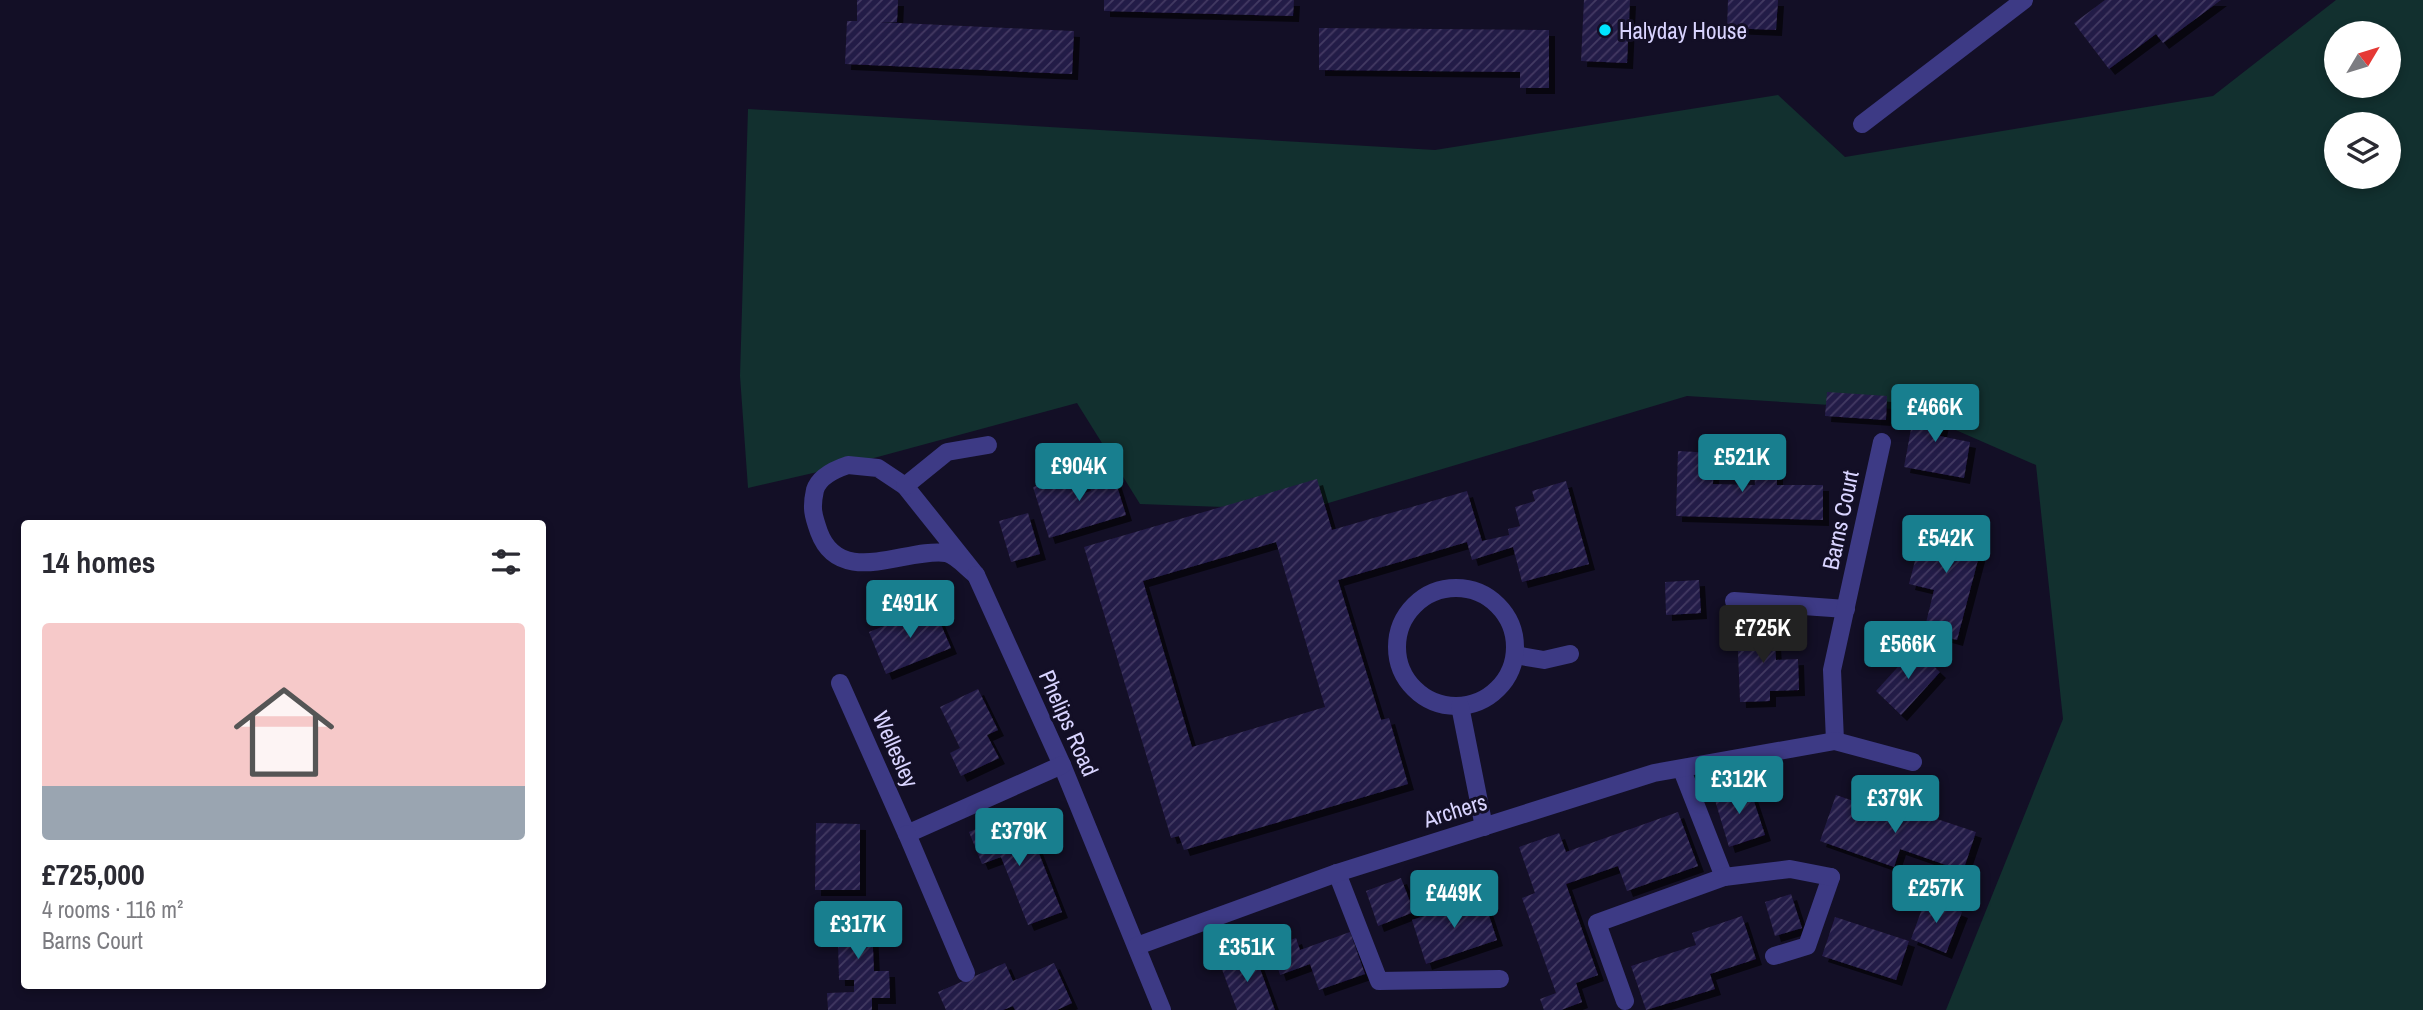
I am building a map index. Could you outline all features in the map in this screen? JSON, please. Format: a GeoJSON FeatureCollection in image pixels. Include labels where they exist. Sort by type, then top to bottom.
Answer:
{"type":"FeatureCollection","features":[{"type":"Feature","properties":{"kind":"street"},"geometry":{"type":"LineString","coordinates":[[1861,124],[2024,0]]}},
{"type":"Feature","properties":{"kind":"street","name":"Barns Court"},"geometry":{"type":"LineString","coordinates":[[1835,741],[1832,670],[1882,442]]}},
{"type":"Feature","properties":{"kind":"street"},"geometry":{"type":"LineString","coordinates":[[905,486],[947,452],[988,445]]}},
{"type":"Feature","properties":{"kind":"street"},"geometry":{"type":"LineString","coordinates":[[848,465],[878,468],[905,486],[976,575],[948,553],[930,553],[876,562],[853,562],[824,544],[812,511],[816,486],[834,470],[848,465]]}},
{"type":"Feature","properties":{"kind":"street","name":"Phelips Road"},"geometry":{"type":"LineString","coordinates":[[976,575],[1062,765],[1162,1010]]}},
{"type":"Feature","properties":{"kind":"street"},"geometry":{"type":"LineString","coordinates":[[1455,588],[1475,591],[1493,600],[1507,616],[1514,635],[1515,655],[1509,675],[1497,691],[1479,702],[1460,706],[1441,705],[1424,697],[1410,684],[1401,668],[1397,649],[1399,631],[1407,614],[1420,600],[1437,591],[1455,588]]}},
{"type":"Feature","properties":{"kind":"street"},"geometry":{"type":"LineString","coordinates":[[1734,601],[1846,609]]}},
{"type":"Feature","properties":{"kind":"street"},"geometry":{"type":"LineString","coordinates":[[1515,655],[1544,660],[1570,654]]}},
{"type":"Feature","properties":{"kind":"street","name":"Wellesley"},"geometry":{"type":"LineString","coordinates":[[841,683],[966,973]]}},
{"type":"Feature","properties":{"kind":"street"},"geometry":{"type":"LineString","coordinates":[[1460,706],[1484,827]]}},
{"type":"Feature","properties":{"kind":"street"},"geometry":{"type":"LineString","coordinates":[[1724,877],[1682,770],[1835,741],[1913,762]]}},
{"type":"Feature","properties":{"kind":"street"},"geometry":{"type":"LineString","coordinates":[[907,834],[1062,765]]}},
{"type":"Feature","properties":{"kind":"street","name":"Archers"},"geometry":{"type":"LineString","coordinates":[[1137,946],[1337,873],[1654,773],[1682,770]]}},
{"type":"Feature","properties":{"kind":"street"},"geometry":{"type":"LineString","coordinates":[[1625,1001],[1597,923],[1724,877],[1790,869],[1832,877],[1807,946],[1774,956]]}},
{"type":"Feature","properties":{"kind":"street"},"geometry":{"type":"LineString","coordinates":[[1337,873],[1379,981],[1500,979]]}},
{"type":"Feature","properties":{"kind":"green space"},"geometry":{"type":"Polygon","coordinates":[[[2336,0],[2423,0],[2423,1010],[1946,1010],[2063,719],[2036,465],[1910,410],[1687,396],[1305,510],[1140,504],[1077,403],[848,465],[748,488],[740,376],[748,109],[1435,150],[1778,95],[1845,157],[2213,96],[2336,0]]]}},
{"type":"Feature","properties":{"kind":"building"},"geometry":{"type":"Polygon","coordinates":[[[857,0],[898,0],[897,22],[878,22],[1074,31],[1072,74],[845,64],[847,21],[857,21],[857,0]]]}},
{"type":"Feature","properties":{"kind":"building"},"geometry":{"type":"Polygon","coordinates":[[[1104,0],[1294,0],[1293,16],[1104,11],[1104,0]]]}},
{"type":"Feature","properties":{"kind":"building","name":"Halyday House"},"geometry":{"type":"Polygon","coordinates":[[[1584,0],[1630,0],[1627,63],[1581,61],[1584,0]]]}},
{"type":"Feature","properties":{"kind":"building","name":"Halyday House"},"geometry":{"type":"Polygon","coordinates":[[[1728,0],[1778,0],[1776,30],[1727,28],[1728,0]]]}},
{"type":"Feature","properties":{"kind":"building"},"geometry":{"type":"Polygon","coordinates":[[[2105,0],[2221,0],[2163,43],[2156,34],[2109,69],[2074,23],[2105,0]]]}},
{"type":"Feature","properties":{"kind":"building"},"geometry":{"type":"Polygon","coordinates":[[[1319,28],[1549,30],[1549,88],[1520,88],[1520,72],[1319,70],[1319,28]]]}},
{"type":"Feature","properties":{"kind":"building"},"geometry":{"type":"Polygon","coordinates":[[[1827,392],[1887,396],[1886,420],[1825,416],[1827,392]]]}},
{"type":"Feature","properties":{"kind":"building"},"geometry":{"type":"Polygon","coordinates":[[[1916,402],[1946,407],[1940,436],[1970,442],[1964,478],[1904,467],[1916,402]]]}},
{"type":"Feature","properties":{"kind":"building"},"geometry":{"type":"Polygon","coordinates":[[[1678,451],[1714,453],[1713,484],[1755,485],[1754,469],[1777,469],[1777,485],[1823,485],[1823,520],[1676,516],[1678,451]]]}},
{"type":"Feature","properties":{"kind":"building"},"geometry":{"type":"Polygon","coordinates":[[[1111,467],[1126,515],[1049,538],[1033,487],[1072,475],[1078,495],[1091,491],[1085,474],[1111,467]]]}},
{"type":"Feature","properties":{"kind":"building"},"geometry":{"type":"Polygon","coordinates":[[[1317,479],[1332,530],[1467,491],[1482,541],[1509,535],[1508,529],[1520,526],[1515,507],[1535,501],[1532,491],[1566,481],[1589,564],[1522,582],[1513,547],[1472,560],[1467,542],[1338,580],[1381,720],[1389,718],[1408,784],[1184,850],[1179,836],[1171,838],[1084,547],[1317,479]],[[1276,542],[1143,581],[1192,747],[1325,707],[1276,542]]]}},
{"type":"Feature","properties":{"kind":"building"},"geometry":{"type":"Polygon","coordinates":[[[1028,513],[1040,554],[1011,562],[999,521],[1028,513]]]}},
{"type":"Feature","properties":{"kind":"building"},"geometry":{"type":"Polygon","coordinates":[[[1925,522],[1984,537],[1957,640],[1924,631],[1934,590],[1909,584],[1925,522]]]}},
{"type":"Feature","properties":{"kind":"building"},"geometry":{"type":"Polygon","coordinates":[[[1699,580],[1701,613],[1666,615],[1665,582],[1699,580]]]}},
{"type":"Feature","properties":{"kind":"building"},"geometry":{"type":"Polygon","coordinates":[[[933,606],[951,648],[886,674],[869,632],[933,606]]]}},
{"type":"Feature","properties":{"kind":"building"},"geometry":{"type":"Polygon","coordinates":[[[1774,624],[1776,660],[1798,659],[1799,690],[1770,691],[1770,701],[1740,702],[1737,626],[1774,624]]]}},
{"type":"Feature","properties":{"kind":"building"},"geometry":{"type":"Polygon","coordinates":[[[1915,648],[1940,672],[1901,715],[1876,691],[1915,648]]]}},
{"type":"Feature","properties":{"kind":"building"},"geometry":{"type":"Polygon","coordinates":[[[978,689],[998,730],[987,735],[999,758],[961,776],[950,753],[960,748],[940,707],[978,689]]]}},
{"type":"Feature","properties":{"kind":"building"},"geometry":{"type":"Polygon","coordinates":[[[1749,786],[1765,835],[1729,847],[1714,797],[1749,786]]]}},
{"type":"Feature","properties":{"kind":"building"},"geometry":{"type":"Polygon","coordinates":[[[1836,795],[1901,817],[1904,808],[1976,832],[1963,871],[1900,849],[1894,867],[1820,841],[1836,795]]]}},
{"type":"Feature","properties":{"kind":"building"},"geometry":{"type":"Polygon","coordinates":[[[1678,812],[1698,866],[1627,891],[1618,866],[1566,884],[1598,975],[1576,983],[1582,1002],[1561,1010],[1544,1010],[1540,999],[1556,993],[1522,898],[1535,893],[1519,847],[1559,833],[1566,852],[1678,812]]]}},
{"type":"Feature","properties":{"kind":"building"},"geometry":{"type":"Polygon","coordinates":[[[1008,816],[1016,839],[1031,833],[1062,912],[1028,925],[1001,857],[982,864],[969,832],[1008,816]]]}},
{"type":"Feature","properties":{"kind":"building"},"geometry":{"type":"Polygon","coordinates":[[[816,823],[860,824],[860,890],[815,890],[816,823]]]}},
{"type":"Feature","properties":{"kind":"building"},"geometry":{"type":"Polygon","coordinates":[[[1401,878],[1414,912],[1378,926],[1366,891],[1401,878]]]}},
{"type":"Feature","properties":{"kind":"building"},"geometry":{"type":"Polygon","coordinates":[[[1791,894],[1802,928],[1775,936],[1765,902],[1791,894]]]}},
{"type":"Feature","properties":{"kind":"building"},"geometry":{"type":"Polygon","coordinates":[[[1483,897],[1497,940],[1426,964],[1412,920],[1483,897]]]}},
{"type":"Feature","properties":{"kind":"building"},"geometry":{"type":"Polygon","coordinates":[[[1926,898],[1962,912],[1946,953],[1911,939],[1926,898]]]}},
{"type":"Feature","properties":{"kind":"building"},"geometry":{"type":"Polygon","coordinates":[[[871,904],[874,971],[889,971],[890,998],[872,998],[872,1010],[828,1010],[827,993],[854,992],[854,980],[839,980],[837,905],[871,904]]]}},
{"type":"Feature","properties":{"kind":"building"},"geometry":{"type":"Polygon","coordinates":[[[1742,916],[1756,959],[1710,974],[1715,989],[1646,1010],[1631,966],[1696,945],[1692,933],[1742,916]]]}},
{"type":"Feature","properties":{"kind":"building"},"geometry":{"type":"Polygon","coordinates":[[[1835,917],[1909,941],[1896,980],[1822,956],[1835,917]]]}},
{"type":"Feature","properties":{"kind":"building"},"geometry":{"type":"Polygon","coordinates":[[[1350,932],[1365,974],[1319,990],[1310,964],[1280,975],[1271,947],[1296,938],[1300,950],[1350,932]]]}},
{"type":"Feature","properties":{"kind":"building"},"geometry":{"type":"Polygon","coordinates":[[[1254,952],[1275,1010],[1237,1010],[1220,964],[1254,952]]]}},
{"type":"Feature","properties":{"kind":"building"},"geometry":{"type":"Polygon","coordinates":[[[1005,963],[1013,981],[1054,963],[1072,1003],[1057,1010],[1015,1010],[1013,1006],[1003,1010],[946,1010],[938,992],[1005,963]]]}},
{"type":"Feature","properties":{"kind":"place","name":"Halyday House"},"geometry":{"type":"Point","coordinates":[1605,30]}}]}
